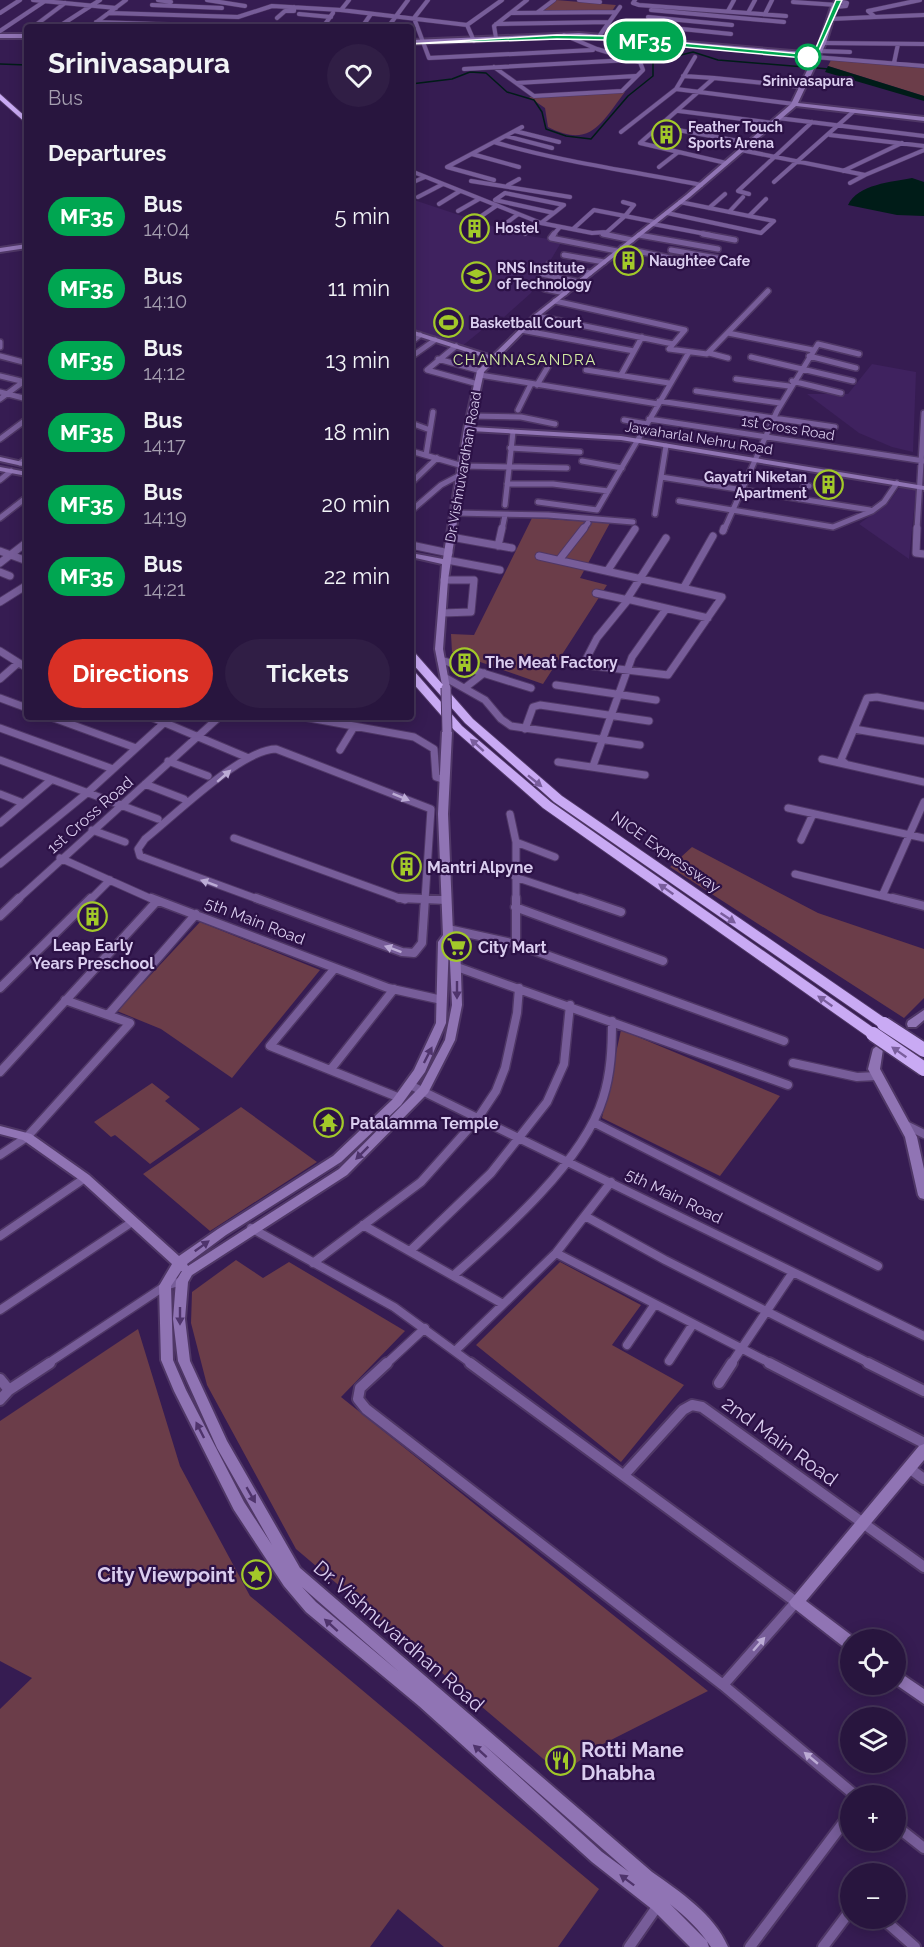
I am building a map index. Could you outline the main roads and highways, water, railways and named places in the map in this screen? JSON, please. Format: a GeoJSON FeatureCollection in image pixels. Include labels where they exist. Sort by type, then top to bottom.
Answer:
{"type":"FeatureCollection","features":[{"type":"Feature","properties":{"kind":"highway"},"geometry":{"type":"LineString","coordinates":[[0,87],[24,109]]}},
{"type":"Feature","properties":{"kind":"highway"},"geometry":{"type":"LineString","coordinates":[[0,96],[24,119]]}},
{"type":"Feature","properties":{"kind":"highway","name":"NICE Expressway"},"geometry":{"type":"LineString","coordinates":[[414,658],[469,721],[507,757],[558,799],[924,1050]]}},
{"type":"Feature","properties":{"kind":"highway","name":"NICE Expressway"},"geometry":{"type":"LineString","coordinates":[[414,677],[458,728],[547,805],[924,1069]]}},
{"type":"Feature","properties":{"kind":"main road","name":"Dr. Vishnuvardhan Road"},"geometry":{"type":"LineString","coordinates":[[720,1947],[710,1930],[688,1908],[647,1877],[295,1572],[222,1444],[184,1361],[179,1320],[183,1272],[222,1232],[338,1159],[400,1098],[410,1085],[419,1072],[441,1023],[443,942],[448,932],[444,841],[447,732],[446,683],[439,649],[444,580],[468,429],[480,373],[492,358],[536,316],[667,213],[794,104],[823,43],[836,3]]}},
{"type":"Feature","properties":{"kind":"main road"},"geometry":{"type":"LineString","coordinates":[[0,33],[24,35]]}},
{"type":"Feature","properties":{"kind":"main road"},"geometry":{"type":"LineString","coordinates":[[414,43],[564,36],[728,48],[816,58]]}},
{"type":"Feature","properties":{"kind":"main road"},"geometry":{"type":"LineString","coordinates":[[474,40],[600,36],[816,58]]}},
{"type":"Feature","properties":{"kind":"main road"},"geometry":{"type":"LineString","coordinates":[[794,104],[924,118]]}},
{"type":"Feature","properties":{"kind":"main road"},"geometry":{"type":"LineString","coordinates":[[813,106],[924,118]]}},
{"type":"Feature","properties":{"kind":"main road"},"geometry":{"type":"LineString","coordinates":[[0,250],[24,246]]}},
{"type":"Feature","properties":{"kind":"main road"},"geometry":{"type":"LineString","coordinates":[[414,333],[492,358]]}},
{"type":"Feature","properties":{"kind":"main road","name":"Jawaharlal Nehru Road"},"geometry":{"type":"LineString","coordinates":[[468,429],[638,441],[922,487]]}},
{"type":"Feature","properties":{"kind":"main road"},"geometry":{"type":"LineString","coordinates":[[0,459],[23,464]]}},
{"type":"Feature","properties":{"kind":"main road"},"geometry":{"type":"LineString","coordinates":[[0,469],[24,473]]}},
{"type":"Feature","properties":{"kind":"main road"},"geometry":{"type":"LineString","coordinates":[[414,555],[448,558]]}},
{"type":"Feature","properties":{"kind":"main road","name":"Dr. Vishnuvardhan Road"},"geometry":{"type":"LineString","coordinates":[[448,932],[455,942],[457,1005],[450,1040],[424,1090],[343,1172],[251,1228],[165,1286],[167,1360],[180,1391],[239,1506],[289,1582],[348,1640],[424,1701],[597,1857],[659,1904],[701,1947]]}},
{"type":"Feature","properties":{"kind":"main road"},"geometry":{"type":"LineString","coordinates":[[912,1024],[924,1014]]}},
{"type":"Feature","properties":{"kind":"main road"},"geometry":{"type":"LineString","coordinates":[[878,1049],[874,1060],[877,1076],[911,1137],[924,1194]]}},
{"type":"Feature","properties":{"kind":"main road"},"geometry":{"type":"LineString","coordinates":[[0,1130],[27,1137],[85,1178],[183,1272]]}},
{"type":"Feature","properties":{"kind":"main road"},"geometry":{"type":"LineString","coordinates":[[840,1636],[795,1602],[924,1450]]}},
{"type":"Feature","properties":{"kind":"main road"},"geometry":{"type":"LineString","coordinates":[[906,1684],[924,1697]]}},
{"type":"Feature","properties":{"kind":"waterway"},"geometry":{"type":"LineString","coordinates":[[414,84],[452,79],[470,72],[486,73],[507,92],[534,100],[542,112],[546,129],[566,136],[591,139],[628,96],[653,76],[653,62],[693,52],[718,60],[829,69]]}},
{"type":"Feature","properties":{"kind":"waterway"},"geometry":{"type":"LineString","coordinates":[[0,64],[24,65]]}},
{"type":"Feature","properties":{"kind":"place","name":"Srinivasapura"},"geometry":{"type":"Point","coordinates":[808,57]}},
{"type":"Feature","properties":{"kind":"place","name":"Feather Touch Sports Arena"},"geometry":{"type":"Point","coordinates":[667,135]}},
{"type":"Feature","properties":{"kind":"place","name":"Hostel"},"geometry":{"type":"Point","coordinates":[474,228]}},
{"type":"Feature","properties":{"kind":"place","name":"Naughtee Cafe"},"geometry":{"type":"Point","coordinates":[628,261]}},
{"type":"Feature","properties":{"kind":"place","name":"RNS Institute of Technology"},"geometry":{"type":"Point","coordinates":[476,276]}},
{"type":"Feature","properties":{"kind":"place","name":"Basketball Court"},"geometry":{"type":"Point","coordinates":[449,323]}},
{"type":"Feature","properties":{"kind":"place","name":"Gayatri Niketan Apartment"},"geometry":{"type":"Point","coordinates":[828,485]}},
{"type":"Feature","properties":{"kind":"place","name":"The Meat Factory"},"geometry":{"type":"Point","coordinates":[464,662]}},
{"type":"Feature","properties":{"kind":"place","name":"Mantri Alpyne"},"geometry":{"type":"Point","coordinates":[406,867]}},
{"type":"Feature","properties":{"kind":"place","name":"Leap Early Years Preschool"},"geometry":{"type":"Point","coordinates":[93,917]}},
{"type":"Feature","properties":{"kind":"place","name":"City Mart"},"geometry":{"type":"Point","coordinates":[457,947]}},
{"type":"Feature","properties":{"kind":"place","name":"Patalamma Temple"},"geometry":{"type":"Point","coordinates":[329,1123]}},
{"type":"Feature","properties":{"kind":"place","name":"City Viewpoint"},"geometry":{"type":"Point","coordinates":[256,1575]}},
{"type":"Feature","properties":{"kind":"place","name":"Rotti Mane Dhabha"},"geometry":{"type":"Point","coordinates":[560,1761]}},
{"type":"Feature","properties":{"kind":"district","name":"CHANNASANDRA"},"geometry":{"type":"Point","coordinates":[525,360]}}]}
